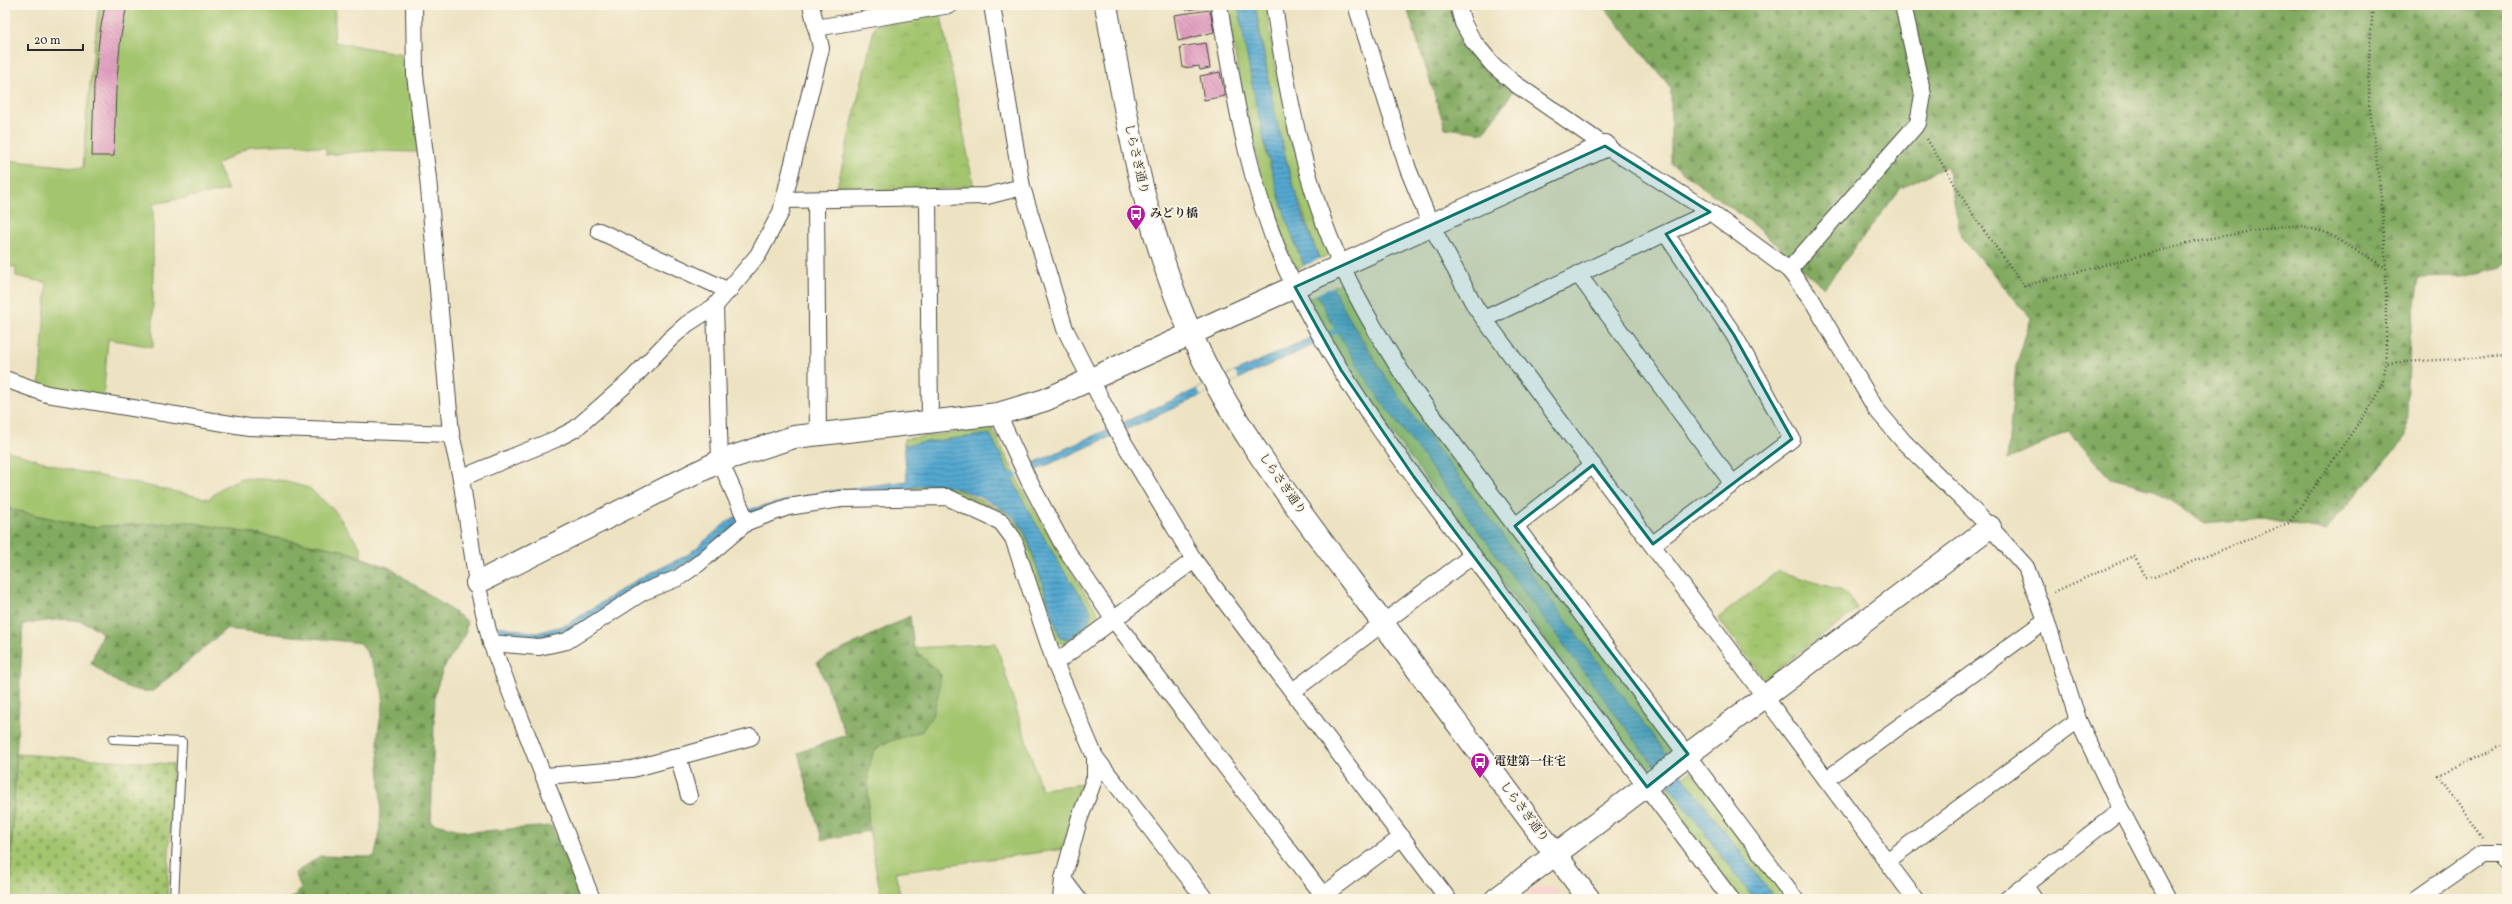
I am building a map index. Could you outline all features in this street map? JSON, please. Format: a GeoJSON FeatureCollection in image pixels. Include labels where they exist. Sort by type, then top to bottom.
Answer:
{"type":"FeatureCollection","features":[{"type":"Feature","properties":{"kind":"street"},"geometry":{"type":"LineString","coordinates":[[414,5],[415,75],[428,178],[451,434],[462,478],[477,584],[491,643],[545,776],[592,899]]}},
{"type":"Feature","properties":{"kind":"street"},"geometry":{"type":"LineString","coordinates":[[462,478],[556,439],[575,429],[632,380],[676,334],[716,306],[730,291],[758,255],[771,233],[784,200],[821,48],[811,5]]}},
{"type":"Feature","properties":{"kind":"street"},"geometry":{"type":"LineString","coordinates":[[816,28],[950,5]]}},
{"type":"Feature","properties":{"kind":"street"},"geometry":{"type":"LineString","coordinates":[[992,5],[1022,187],[1065,329],[1091,380],[1120,436],[1194,560],[1448,899]]}},
{"type":"Feature","properties":{"kind":"street","name":"しらさぎ通り"},"geometry":{"type":"LineString","coordinates":[[1106,5],[1133,150],[1148,207],[1167,270],[1191,335],[1210,372],[1262,458],[1383,623],[1590,899]]}},
{"type":"Feature","properties":{"kind":"street"},"geometry":{"type":"LineString","coordinates":[[1219,5],[1234,95],[1248,158],[1270,228],[1341,370],[1414,477],[1731,899]]}},
{"type":"Feature","properties":{"kind":"street"},"geometry":{"type":"LineString","coordinates":[[1274,5],[1288,95],[1296,128],[1323,218],[1339,267],[1383,344],[1411,387],[1688,754],[1795,899]]}},
{"type":"Feature","properties":{"kind":"street"},"geometry":{"type":"LineString","coordinates":[[1356,5],[1408,169],[1431,225],[1484,319],[1653,544],[1915,899]]}},
{"type":"Feature","properties":{"kind":"street"},"geometry":{"type":"LineString","coordinates":[[1458,5],[1463,23],[1473,41],[1493,65],[1541,103],[1605,146],[1710,212],[1789,270],[1812,300],[1876,409],[1904,442],[1990,527],[2026,567],[2046,620],[2078,720],[2121,810],[2168,899]]}},
{"type":"Feature","properties":{"kind":"street"},"geometry":{"type":"LineString","coordinates":[[1789,270],[1918,123],[1923,95],[1902,5]]}},
{"type":"Feature","properties":{"kind":"street"},"geometry":{"type":"LineString","coordinates":[[477,584],[720,461],[771,443],[818,434],[998,414],[1045,400],[1605,146]]}},
{"type":"Feature","properties":{"kind":"street"},"geometry":{"type":"LineString","coordinates":[[784,200],[987,196],[1022,187]]}},
{"type":"Feature","properties":{"kind":"street"},"geometry":{"type":"LineString","coordinates":[[928,198],[930,422]]}},
{"type":"Feature","properties":{"kind":"street"},"geometry":{"type":"LineString","coordinates":[[816,200],[818,434]]}},
{"type":"Feature","properties":{"kind":"street"},"geometry":{"type":"LineString","coordinates":[[1484,319],[1710,212]]}},
{"type":"Feature","properties":{"kind":"street"},"geometry":{"type":"LineString","coordinates":[[599,231],[730,291]]}},
{"type":"Feature","properties":{"kind":"street"},"geometry":{"type":"LineString","coordinates":[[1653,544],[1792,439],[1734,335],[1666,234]]}},
{"type":"Feature","properties":{"kind":"street"},"geometry":{"type":"LineString","coordinates":[[1578,274],[1733,484]]}},
{"type":"Feature","properties":{"kind":"street"},"geometry":{"type":"LineString","coordinates":[[716,306],[720,461],[747,522]]}},
{"type":"Feature","properties":{"kind":"street"},"geometry":{"type":"LineString","coordinates":[[5,379],[47,394],[249,427],[451,434]]}},
{"type":"Feature","properties":{"kind":"street"},"geometry":{"type":"LineString","coordinates":[[998,414],[1028,479],[1063,545],[1114,620],[1321,897],[1402,837]]}},
{"type":"Feature","properties":{"kind":"street"},"geometry":{"type":"LineString","coordinates":[[1515,526],[1593,465]]}},
{"type":"Feature","properties":{"kind":"street"},"geometry":{"type":"LineString","coordinates":[[491,643],[539,647],[568,641],[643,592],[678,578],[698,564],[747,522],[788,507],[841,499],[947,497],[972,507],[1001,522],[1013,538],[1055,663],[1095,757],[1205,899]]}},
{"type":"Feature","properties":{"kind":"street"},"geometry":{"type":"LineString","coordinates":[[1496,899],[1647,787],[1688,754],[1766,697],[1990,527]]}},
{"type":"Feature","properties":{"kind":"street"},"geometry":{"type":"LineString","coordinates":[[1293,691],[1473,555]]}},
{"type":"Feature","properties":{"kind":"street"},"geometry":{"type":"LineString","coordinates":[[1055,663],[1194,560]]}},
{"type":"Feature","properties":{"kind":"street"},"geometry":{"type":"LineString","coordinates":[[1827,779],[2046,620]]}},
{"type":"Feature","properties":{"kind":"street"},"geometry":{"type":"LineString","coordinates":[[1887,861],[2078,720]]}},
{"type":"Feature","properties":{"kind":"street"},"geometry":{"type":"LineString","coordinates":[[545,776],[632,769],[751,737]]}},
{"type":"Feature","properties":{"kind":"street"},"geometry":{"type":"LineString","coordinates":[[678,756],[689,796]]}},
{"type":"Feature","properties":{"kind":"street"},"geometry":{"type":"LineString","coordinates":[[1062,899],[1063,879],[1079,820],[1095,778],[1095,757]]}},
{"type":"Feature","properties":{"kind":"street"},"geometry":{"type":"LineString","coordinates":[[2007,899],[2121,810]]}},
{"type":"Feature","properties":{"kind":"street"},"geometry":{"type":"LineString","coordinates":[[2417,899],[2481,854],[2501,858]]}},
{"type":"Feature","properties":{"kind":"street"},"geometry":{"type":"LineString","coordinates":[[1063,879],[1078,899]]}},
{"type":"Feature","properties":{"kind":"street"},"geometry":{"type":"LineString","coordinates":[[2025,886],[2034,899]]}},
{"type":"Feature","properties":{"kind":"lane"},"geometry":{"type":"LineString","coordinates":[[113,738],[182,742],[174,899]]}},
{"type":"Feature","properties":{"kind":"path"},"geometry":{"type":"LineString","coordinates":[[2038,599],[2134,556],[2146,577],[2154,577],[2289,523],[2376,398],[2386,363],[2386,268],[2381,196],[2370,102],[2369,61],[2373,5]]}},
{"type":"Feature","properties":{"kind":"path"},"geometry":{"type":"LineString","coordinates":[[1918,123],[1975,218],[2024,286],[2200,240],[2283,226],[2302,226],[2327,233],[2386,268]]}},
{"type":"Feature","properties":{"kind":"path"},"geometry":{"type":"LineString","coordinates":[[2386,363],[2507,356]]}},
{"type":"Feature","properties":{"kind":"path"},"geometry":{"type":"LineString","coordinates":[[2501,858],[2439,775],[2507,743]]}},
{"type":"Feature","properties":{"kind":"highlighted area"},"geometry":{"type":"Polygon","coordinates":[[[1605,146],[1710,212],[1666,234],[1734,335],[1792,439],[1653,544],[1593,465],[1515,526],[1688,754],[1647,787],[1414,477],[1341,370],[1295,287],[1605,146]]]}},
{"type":"Feature","properties":{"kind":"shaded area"},"geometry":{"type":"Polygon","coordinates":[[[1537,886],[1550,887],[1557,891],[1563,899],[1519,899],[1537,886]]]}},
{"type":"Feature","properties":{"kind":"green space"},"geometry":{"type":"Polygon","coordinates":[[[99,5],[335,5],[334,42],[408,55],[419,152],[369,151],[326,155],[326,148],[296,144],[251,146],[217,164],[228,190],[153,204],[153,347],[108,339],[103,401],[39,389],[47,283],[16,276],[16,267],[5,266],[5,160],[83,168],[86,119],[99,5]]]}},
{"type":"Feature","properties":{"kind":"green space"},"geometry":{"type":"Polygon","coordinates":[[[1227,5],[1238,5],[1267,156],[1304,266],[1295,270],[1263,183],[1240,84],[1227,5]]]}},
{"type":"Feature","properties":{"kind":"green space"},"geometry":{"type":"Polygon","coordinates":[[[1255,5],[1266,5],[1279,84],[1331,254],[1319,259],[1289,171],[1274,108],[1255,5]]]}},
{"type":"Feature","properties":{"kind":"green space"},"geometry":{"type":"Polygon","coordinates":[[[1406,5],[1451,5],[1514,90],[1484,133],[1445,128],[1406,5]]]}},
{"type":"Feature","properties":{"kind":"green space"},"geometry":{"type":"Polygon","coordinates":[[[1607,5],[2507,5],[2507,262],[2502,267],[2463,277],[2419,278],[2410,338],[2406,437],[2325,531],[2264,519],[2205,524],[2153,489],[2111,478],[2068,431],[2007,460],[2016,366],[2031,318],[1961,237],[1947,166],[1901,188],[1824,288],[1749,221],[1671,164],[1671,88],[1606,9],[1607,5]]]}},
{"type":"Feature","properties":{"kind":"green space"},"geometry":{"type":"Polygon","coordinates":[[[941,15],[974,188],[836,192],[875,25],[941,15]]]}},
{"type":"Feature","properties":{"kind":"green space"},"geometry":{"type":"Polygon","coordinates":[[[1343,282],[1675,747],[1666,754],[1394,390],[1336,296],[1332,287],[1343,282]]]}},
{"type":"Feature","properties":{"kind":"green space"},"geometry":{"type":"Polygon","coordinates":[[[1317,294],[1379,398],[1653,764],[1643,772],[1361,391],[1307,299],[1317,294]]]}},
{"type":"Feature","properties":{"kind":"green space"},"geometry":{"type":"Polygon","coordinates":[[[992,428],[1025,494],[1062,558],[1098,612],[1095,625],[1068,645],[1056,642],[1019,533],[967,498],[882,493],[934,484],[947,485],[1004,511],[1023,529],[1046,593],[1057,560],[1028,510],[990,434],[904,445],[904,439],[992,428]]]}},
{"type":"Feature","properties":{"kind":"green space"},"geometry":{"type":"Polygon","coordinates":[[[5,450],[63,468],[209,499],[221,488],[241,478],[279,480],[309,488],[335,511],[361,548],[361,557],[342,550],[188,522],[89,527],[5,508],[5,450]]]}},
{"type":"Feature","properties":{"kind":"green space"},"geometry":{"type":"Polygon","coordinates":[[[5,508],[89,527],[188,522],[342,550],[390,568],[467,621],[465,636],[443,669],[435,693],[431,823],[469,832],[552,826],[582,899],[290,899],[301,888],[295,873],[320,856],[374,857],[378,842],[381,812],[378,736],[383,696],[376,672],[361,643],[226,629],[153,691],[144,691],[136,690],[120,683],[91,663],[102,633],[93,626],[83,622],[74,620],[55,620],[23,624],[9,899],[5,899],[5,508]]]}},
{"type":"Feature","properties":{"kind":"green space"},"geometry":{"type":"Polygon","coordinates":[[[1778,571],[1843,591],[1858,609],[1764,680],[1718,618],[1778,571]]]}},
{"type":"Feature","properties":{"kind":"green space"},"geometry":{"type":"Polygon","coordinates":[[[910,616],[914,648],[941,675],[939,691],[932,716],[922,731],[884,743],[873,752],[868,774],[868,831],[822,840],[798,753],[846,735],[817,662],[910,616]]]}},
{"type":"Feature","properties":{"kind":"green space"},"geometry":{"type":"Polygon","coordinates":[[[996,643],[1041,789],[1083,784],[1064,849],[895,872],[901,899],[882,899],[872,845],[866,778],[869,762],[874,751],[891,741],[922,731],[941,675],[914,648],[996,643]]]}},
{"type":"Feature","properties":{"kind":"green space"},"geometry":{"type":"Polygon","coordinates":[[[17,754],[173,764],[167,899],[9,899],[17,754]]]}},
{"type":"Feature","properties":{"kind":"green space"},"geometry":{"type":"Polygon","coordinates":[[[1692,770],[1786,899],[1775,899],[1683,776],[1692,770]]]}},
{"type":"Feature","properties":{"kind":"green space"},"geometry":{"type":"Polygon","coordinates":[[[1670,786],[1754,899],[1738,899],[1659,794],[1670,786]]]}},
{"type":"Feature","properties":{"kind":"water"},"geometry":{"type":"Polygon","coordinates":[[[1238,5],[1255,5],[1266,69],[1287,165],[1296,196],[1330,282],[1355,329],[1384,375],[1415,419],[1775,899],[1754,899],[1379,398],[1338,334],[1320,301],[1304,266],[1281,203],[1256,105],[1238,5]]]}},
{"type":"Feature","properties":{"kind":"water"},"geometry":{"type":"Polygon","coordinates":[[[1312,337],[1316,344],[1032,472],[1029,465],[1312,337]]]}},
{"type":"Feature","properties":{"kind":"water"},"geometry":{"type":"Polygon","coordinates":[[[990,434],[1028,510],[1057,560],[1091,611],[1088,624],[1067,640],[1060,638],[1029,543],[1017,521],[1001,508],[978,496],[944,485],[934,484],[786,506],[559,636],[536,640],[495,632],[493,625],[537,633],[568,624],[635,581],[689,554],[728,521],[751,509],[822,492],[907,481],[904,445],[990,434]]]}},
{"type":"Feature","properties":{"kind":"pier"},"geometry":{"type":"Polygon","coordinates":[[[1321,258],[1334,286],[1315,295],[1302,267],[1321,258]]]}},
{"type":"Feature","properties":{"kind":"pier"},"geometry":{"type":"Polygon","coordinates":[[[1235,372],[1239,379],[1201,396],[1197,389],[1235,372]]]}},
{"type":"Feature","properties":{"kind":"building"},"geometry":{"type":"Polygon","coordinates":[[[105,5],[127,5],[121,35],[116,89],[114,156],[92,156],[94,86],[100,31],[105,5]]]}},
{"type":"Feature","properties":{"kind":"building"},"geometry":{"type":"Polygon","coordinates":[[[1185,5],[1211,5],[1211,6],[1186,10],[1185,5]]]}},
{"type":"Feature","properties":{"kind":"building"},"geometry":{"type":"Polygon","coordinates":[[[1210,10],[1214,32],[1178,41],[1174,15],[1210,10]]]}},
{"type":"Feature","properties":{"kind":"building"},"geometry":{"type":"Polygon","coordinates":[[[1206,43],[1210,68],[1200,70],[1199,66],[1183,68],[1180,47],[1206,43]]]}},
{"type":"Feature","properties":{"kind":"building"},"geometry":{"type":"Polygon","coordinates":[[[1220,72],[1225,96],[1204,100],[1200,76],[1220,72]]]}},
{"type":"Feature","properties":{"kind":"waterway"},"geometry":{"type":"LineString","coordinates":[[1331,333],[1343,327]]}},
{"type":"Feature","properties":{"kind":"waterway"},"geometry":{"type":"LineString","coordinates":[[1004,479],[1015,475]]}},
{"type":"Feature","properties":{"kind":"place","name":"みどり橋"},"geometry":{"type":"Point","coordinates":[1136,231]}},
{"type":"Feature","properties":{"kind":"place","name":"電建第一住宅"},"geometry":{"type":"Point","coordinates":[1480,779]}}]}
